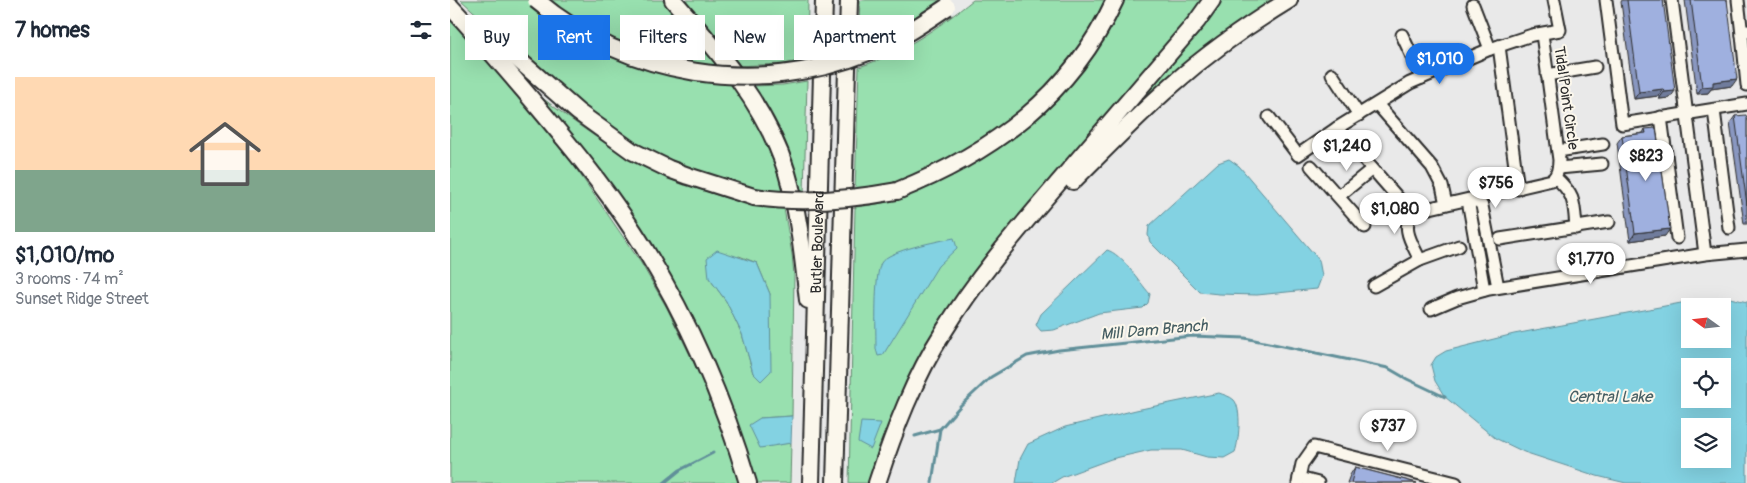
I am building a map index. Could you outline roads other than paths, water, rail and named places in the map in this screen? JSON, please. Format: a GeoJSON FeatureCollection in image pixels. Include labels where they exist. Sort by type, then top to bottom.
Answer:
{"type":"FeatureCollection","features":[{"type":"Feature","properties":{"kind":"highway"},"geometry":{"type":"LineString","coordinates":[[450,0],[578,112],[632,151],[669,169],[709,184],[754,197],[780,201],[822,201],[897,191],[929,178],[976,153],[1027,117],[1058,86],[1076,65],[1095,37],[1115,0]]}},
{"type":"Feature","properties":{"kind":"highway"},"geometry":{"type":"LineString","coordinates":[[536,0],[584,34],[632,56],[680,70],[733,76],[785,74],[851,59],[901,37],[952,3]]}},
{"type":"Feature","properties":{"kind":"highway"},"geometry":{"type":"LineString","coordinates":[[673,0],[725,59],[773,136],[787,173],[796,213],[815,353]]}},
{"type":"Feature","properties":{"kind":"highway","name":"Butler Boulevard"},"geometry":{"type":"LineString","coordinates":[[811,477],[824,0]]}},
{"type":"Feature","properties":{"kind":"highway","name":"Butler Boulevard"},"geometry":{"type":"LineString","coordinates":[[836,479],[848,0]]}},
{"type":"Feature","properties":{"kind":"highway"},"geometry":{"type":"LineString","coordinates":[[877,483],[898,423],[926,361],[962,303],[1003,248],[1197,21],[1212,0]]}},
{"type":"Feature","properties":{"kind":"highway"},"geometry":{"type":"LineString","coordinates":[[1003,248],[1170,86],[1220,46],[1289,0]]}},
{"type":"Feature","properties":{"kind":"highway"},"geometry":{"type":"LineString","coordinates":[[450,6],[571,146],[605,190],[635,234],[676,306],[711,378],[748,483]]}},
{"type":"Feature","properties":{"kind":"street"},"geometry":{"type":"LineString","coordinates":[[1269,117],[1298,155],[1410,83],[1494,48],[1532,35],[1560,30],[1554,0]]}},
{"type":"Feature","properties":{"kind":"street"},"geometry":{"type":"LineString","coordinates":[[1606,0],[1622,124],[1747,104]]}},
{"type":"Feature","properties":{"kind":"street"},"geometry":{"type":"LineString","coordinates":[[1672,0],[1706,254]]}},
{"type":"Feature","properties":{"kind":"street"},"geometry":{"type":"LineString","coordinates":[[1738,0],[1745,33],[1747,86]]}},
{"type":"Feature","properties":{"kind":"street"},"geometry":{"type":"LineString","coordinates":[[1473,5],[1494,48],[1518,189]]}},
{"type":"Feature","properties":{"kind":"street","name":"Tidal Point Circle"},"geometry":{"type":"LineString","coordinates":[[1542,34],[1558,150],[1557,173]]}},
{"type":"Feature","properties":{"kind":"street"},"geometry":{"type":"LineString","coordinates":[[1402,35],[1422,78]]}},
{"type":"Feature","properties":{"kind":"street"},"geometry":{"type":"LineString","coordinates":[[1547,75],[1594,67]]}},
{"type":"Feature","properties":{"kind":"street"},"geometry":{"type":"LineString","coordinates":[[1332,74],[1359,115]]}},
{"type":"Feature","properties":{"kind":"street"},"geometry":{"type":"LineString","coordinates":[[1377,104],[1432,167],[1442,186],[1446,204]]}},
{"type":"Feature","properties":{"kind":"street"},"geometry":{"type":"LineString","coordinates":[[1714,110],[1729,228]]}},
{"type":"Feature","properties":{"kind":"street"},"geometry":{"type":"LineString","coordinates":[[1661,117],[1677,238]]}},
{"type":"Feature","properties":{"kind":"street"},"geometry":{"type":"LineString","coordinates":[[1338,128],[1405,206],[1417,210],[1518,189],[1552,180],[1557,173],[1602,164]]}},
{"type":"Feature","properties":{"kind":"street"},"geometry":{"type":"LineString","coordinates":[[1558,150],[1603,144]]}},
{"type":"Feature","properties":{"kind":"street"},"geometry":{"type":"LineString","coordinates":[[1311,166],[1365,227]]}},
{"type":"Feature","properties":{"kind":"street"},"geometry":{"type":"LineString","coordinates":[[1339,196],[1372,168]]}},
{"type":"Feature","properties":{"kind":"street"},"geometry":{"type":"LineString","coordinates":[[1557,173],[1572,196],[1576,228]]}},
{"type":"Feature","properties":{"kind":"street"},"geometry":{"type":"LineString","coordinates":[[1476,198],[1482,206],[1498,287]]}},
{"type":"Feature","properties":{"kind":"street"},"geometry":{"type":"LineString","coordinates":[[1476,198],[1469,206],[1484,290]]}},
{"type":"Feature","properties":{"kind":"street"},"geometry":{"type":"LineString","coordinates":[[1412,208],[1407,220],[1408,234],[1420,260]]}},
{"type":"Feature","properties":{"kind":"street"},"geometry":{"type":"LineString","coordinates":[[1500,239],[1610,222]]}},
{"type":"Feature","properties":{"kind":"street"},"geometry":{"type":"LineString","coordinates":[[1374,286],[1420,260],[1459,246]]}},
{"type":"Feature","properties":{"kind":"street"},"geometry":{"type":"LineString","coordinates":[[1431,309],[1457,298],[1498,287],[1706,254],[1747,250]]}},
{"type":"Feature","properties":{"kind":"street"},"geometry":{"type":"LineString","coordinates":[[1478,255],[1491,253]]}},
{"type":"Feature","properties":{"kind":"street"},"geometry":{"type":"LineString","coordinates":[[1318,483],[1298,481],[1302,464],[1314,447],[1456,483]]}},
{"type":"Feature","properties":{"kind":"water"},"geometry":{"type":"Polygon","coordinates":[[[1229,159],[1239,166],[1319,260],[1322,276],[1317,289],[1257,295],[1200,292],[1150,242],[1148,235],[1149,226],[1218,163],[1229,159]]]}},
{"type":"Feature","properties":{"kind":"water"},"geometry":{"type":"Polygon","coordinates":[[[954,238],[957,248],[938,266],[883,355],[878,356],[876,349],[876,304],[877,279],[881,263],[886,258],[903,250],[954,238]]]}},
{"type":"Feature","properties":{"kind":"water"},"geometry":{"type":"Polygon","coordinates":[[[717,250],[757,263],[770,294],[771,371],[761,381],[753,373],[742,334],[726,301],[709,278],[707,258],[717,250]]]}},
{"type":"Feature","properties":{"kind":"water"},"geometry":{"type":"Polygon","coordinates":[[[1107,250],[1119,257],[1150,294],[1148,303],[1143,308],[1099,313],[1054,330],[1041,331],[1036,325],[1041,314],[1107,250]]]}},
{"type":"Feature","properties":{"kind":"water","name":"Central Lake"},"geometry":{"type":"Polygon","coordinates":[[[1731,298],[1747,302],[1747,483],[1626,483],[1597,476],[1524,452],[1495,438],[1445,397],[1435,381],[1431,365],[1436,357],[1446,351],[1514,334],[1681,303],[1681,348],[1731,348],[1731,298]]]}},
{"type":"Feature","properties":{"kind":"water"},"geometry":{"type":"Polygon","coordinates":[[[1219,393],[1234,400],[1237,404],[1239,418],[1239,433],[1235,452],[1224,458],[1207,457],[1182,450],[1151,450],[1111,459],[1062,477],[1052,483],[1016,483],[1020,459],[1028,444],[1065,427],[1219,393]]]}},
{"type":"Feature","properties":{"kind":"water"},"geometry":{"type":"Polygon","coordinates":[[[792,416],[791,443],[760,448],[749,425],[760,418],[792,416]]]}},
{"type":"Feature","properties":{"kind":"water"},"geometry":{"type":"Polygon","coordinates":[[[861,422],[881,423],[871,449],[858,442],[861,422]]]}},
{"type":"Feature","properties":{"kind":"waterway","name":"Mill Dam Branch"},"geometry":{"type":"LineString","coordinates":[[915,436],[940,429],[961,405],[991,377],[1027,356],[1059,350],[1192,336],[1245,338],[1388,368],[1445,397]]}},
{"type":"Feature","properties":{"kind":"waterway"},"geometry":{"type":"LineString","coordinates":[[932,483],[940,429]]}},
{"type":"Feature","properties":{"kind":"waterway","name":"Mill Dam Branch"},"geometry":{"type":"LineString","coordinates":[[664,483],[680,470],[713,453]]}}]}
